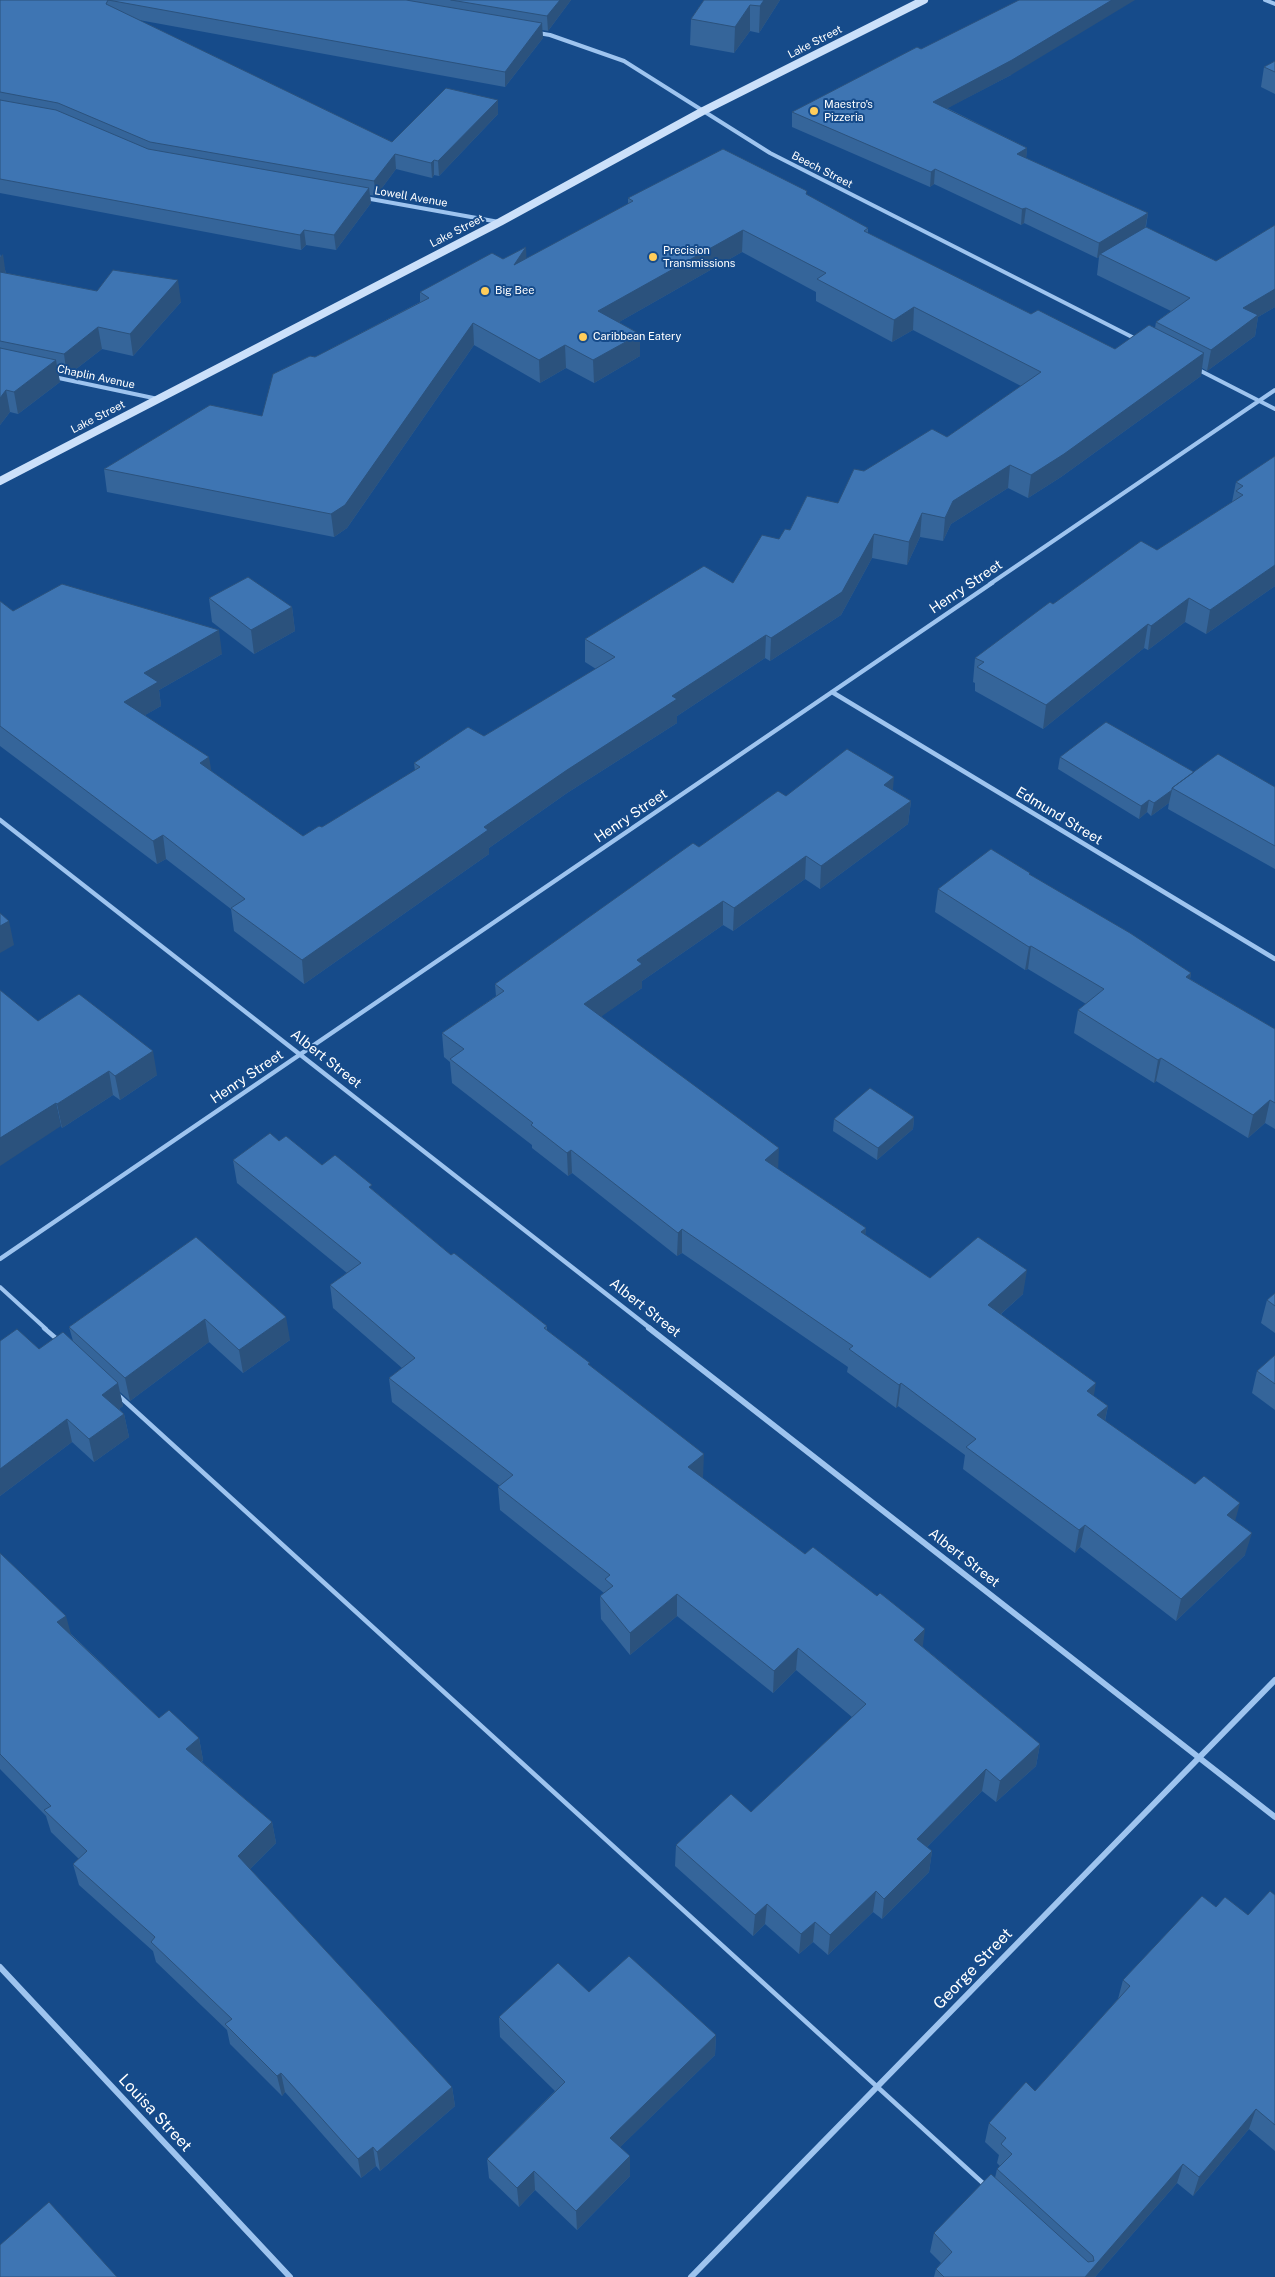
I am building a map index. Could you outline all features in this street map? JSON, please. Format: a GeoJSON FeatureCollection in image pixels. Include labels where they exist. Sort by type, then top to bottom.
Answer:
{"type":"FeatureCollection","features":[{"type":"Feature","properties":{"kind":"main road","name":"Lake Street"},"geometry":{"type":"LineString","coordinates":[[0,481],[500,222],[703,111],[924,0]]}},
{"type":"Feature","properties":{"kind":"street"},"geometry":{"type":"LineString","coordinates":[[1265,0],[1275,4]]}},
{"type":"Feature","properties":{"kind":"street","name":"Beech Street"},"geometry":{"type":"LineString","coordinates":[[532,32],[550,35],[624,61],[770,153],[1144,342]]}},
{"type":"Feature","properties":{"kind":"street","name":"Lowell Avenue"},"geometry":{"type":"LineString","coordinates":[[364,198],[500,222]]}},
{"type":"Feature","properties":{"kind":"street"},"geometry":{"type":"LineString","coordinates":[[1188,365],[1275,409]]}},
{"type":"Feature","properties":{"kind":"street","name":"Chaplin Avenue"},"geometry":{"type":"LineString","coordinates":[[46,375],[158,399]]}},
{"type":"Feature","properties":{"kind":"street","name":"Henry Street"},"geometry":{"type":"LineString","coordinates":[[0,1259],[1275,390]]}},
{"type":"Feature","properties":{"kind":"street","name":"Edmund Street"},"geometry":{"type":"LineString","coordinates":[[832,692],[1275,960]]}},
{"type":"Feature","properties":{"kind":"street","name":"Albert Street"},"geometry":{"type":"LineString","coordinates":[[0,820],[1275,1816]]}},
{"type":"Feature","properties":{"kind":"street","name":"George Street"},"geometry":{"type":"LineString","coordinates":[[691,2277],[1275,1680]]}},
{"type":"Feature","properties":{"kind":"street","name":"Louisa Street"},"geometry":{"type":"LineString","coordinates":[[0,1967],[290,2277]]}},
{"type":"Feature","properties":{"kind":"lane"},"geometry":{"type":"LineString","coordinates":[[0,1288],[59,1341]]}},
{"type":"Feature","properties":{"kind":"lane"},"geometry":{"type":"LineString","coordinates":[[111,1388],[992,2192]]}},
{"type":"Feature","properties":{"kind":"building"},"geometry":{"type":"Polygon","coordinates":[[[0,0],[108,0],[106,4],[392,142],[446,88],[498,100],[438,161],[434,160],[431,163],[395,154],[374,181],[150,142],[58,103],[0,92],[0,0]]]}},
{"type":"Feature","properties":{"kind":"building"},"geometry":{"type":"Polygon","coordinates":[[[108,0],[406,0],[542,23],[505,72],[108,0]]]}},
{"type":"Feature","properties":{"kind":"building"},"geometry":{"type":"Polygon","coordinates":[[[451,0],[560,0],[547,16],[451,0]]]}},
{"type":"Feature","properties":{"kind":"building"},"geometry":{"type":"Polygon","coordinates":[[[704,0],[764,0],[760,6],[750,5],[735,27],[691,19],[704,0]]]}},
{"type":"Feature","properties":{"kind":"building"},"geometry":{"type":"Polygon","coordinates":[[[1019,0],[1112,0],[1012,60],[933,102],[1027,148],[1017,154],[1148,213],[1099,243],[1026,208],[1022,209],[935,169],[931,172],[792,112],[917,47],[921,49],[1019,0]]]}},
{"type":"Feature","properties":{"kind":"building"},"geometry":{"type":"Polygon","coordinates":[[[1275,61],[1275,72],[1264,67],[1275,61]]]}},
{"type":"Feature","properties":{"kind":"building"},"geometry":{"type":"Polygon","coordinates":[[[0,100],[56,110],[148,149],[369,188],[334,235],[304,230],[300,235],[0,179],[0,100]]]}},
{"type":"Feature","properties":{"kind":"building"},"geometry":{"type":"Polygon","coordinates":[[[723,149],[807,191],[806,194],[868,228],[864,231],[1031,314],[1038,310],[1115,349],[1149,325],[1204,353],[1064,454],[1031,475],[1010,465],[953,501],[945,518],[922,513],[909,542],[874,534],[842,592],[771,638],[766,635],[672,696],[677,699],[567,770],[484,827],[488,830],[302,960],[231,908],[245,899],[163,835],[153,841],[0,726],[0,601],[13,611],[62,584],[219,630],[144,673],[158,682],[124,702],[209,757],[200,763],[303,836],[319,826],[322,827],[420,767],[414,763],[468,727],[484,736],[615,657],[585,639],[704,566],[733,583],[762,535],[779,539],[785,529],[790,530],[807,496],[838,503],[854,469],[864,471],[932,429],[947,437],[1041,372],[914,307],[894,320],[817,279],[826,273],[743,230],[598,311],[640,334],[593,360],[565,345],[539,360],[473,323],[345,505],[331,514],[104,469],[210,405],[262,416],[273,374],[310,356],[315,357],[429,298],[420,292],[492,253],[503,259],[526,247],[514,265],[633,201],[628,198],[723,149]]]}},
{"type":"Feature","properties":{"kind":"building"},"geometry":{"type":"Polygon","coordinates":[[[1275,225],[1275,289],[1243,308],[1258,315],[1211,350],[1156,322],[1190,298],[1100,254],[1146,227],[1216,261],[1275,225]]]}},
{"type":"Feature","properties":{"kind":"building"},"geometry":{"type":"Polygon","coordinates":[[[113,270],[178,280],[130,334],[98,327],[64,354],[0,341],[0,272],[97,291],[113,270]]]}},
{"type":"Feature","properties":{"kind":"building"},"geometry":{"type":"Polygon","coordinates":[[[0,348],[56,360],[14,392],[6,390],[0,398],[0,348]]]}},
{"type":"Feature","properties":{"kind":"building"},"geometry":{"type":"Polygon","coordinates":[[[1275,456],[1275,565],[1210,610],[1189,598],[1151,626],[1148,624],[1046,705],[977,667],[984,662],[975,658],[1050,602],[1053,604],[1141,541],[1157,550],[1243,495],[1236,491],[1243,486],[1236,482],[1275,456]]]}},
{"type":"Feature","properties":{"kind":"building"},"geometry":{"type":"Polygon","coordinates":[[[248,577],[292,607],[251,630],[209,598],[248,577]]]}},
{"type":"Feature","properties":{"kind":"building"},"geometry":{"type":"Polygon","coordinates":[[[1106,722],[1194,772],[1154,803],[1149,800],[1141,806],[1060,757],[1106,722]]]}},
{"type":"Feature","properties":{"kind":"building"},"geometry":{"type":"Polygon","coordinates":[[[847,749],[894,777],[884,785],[911,801],[821,866],[806,856],[734,908],[723,901],[637,960],[642,964],[584,1004],[779,1148],[765,1160],[866,1228],[861,1232],[930,1278],[978,1237],[1027,1270],[988,1305],[1096,1383],[1087,1391],[1108,1406],[1097,1415],[1195,1484],[1204,1476],[1240,1503],[1227,1515],[1252,1533],[1181,1599],[1085,1525],[1079,1530],[966,1447],[976,1439],[901,1383],[899,1385],[849,1349],[853,1346],[682,1229],[678,1233],[571,1150],[567,1153],[531,1125],[533,1123],[450,1059],[464,1049],[442,1033],[504,991],[495,984],[693,843],[699,847],[778,791],[786,796],[847,749]]]}},
{"type":"Feature","properties":{"kind":"building"},"geometry":{"type":"Polygon","coordinates":[[[1218,754],[1275,787],[1275,846],[1172,788],[1218,754]]]}},
{"type":"Feature","properties":{"kind":"building"},"geometry":{"type":"Polygon","coordinates":[[[991,849],[1029,874],[1130,933],[1191,973],[1186,977],[1275,1029],[1275,1103],[1270,1100],[1253,1115],[1161,1058],[1158,1060],[1078,1010],[1104,989],[1031,946],[1029,947],[938,889],[991,849]]]}},
{"type":"Feature","properties":{"kind":"building"},"geometry":{"type":"Polygon","coordinates":[[[0,913],[9,921],[0,926],[0,913]]]}},
{"type":"Feature","properties":{"kind":"building"},"geometry":{"type":"Polygon","coordinates":[[[0,990],[38,1021],[79,994],[153,1051],[115,1076],[109,1071],[0,1138],[0,990]]]}},
{"type":"Feature","properties":{"kind":"building"},"geometry":{"type":"Polygon","coordinates":[[[870,1088],[914,1117],[878,1148],[834,1119],[870,1088]]]}},
{"type":"Feature","properties":{"kind":"building"},"geometry":{"type":"Polygon","coordinates":[[[270,1133],[279,1141],[286,1136],[322,1165],[335,1155],[372,1185],[369,1187],[451,1255],[454,1253],[547,1326],[544,1328],[704,1454],[688,1467],[805,1554],[813,1547],[877,1596],[880,1593],[925,1629],[914,1640],[1040,1744],[1000,1781],[986,1769],[917,1839],[932,1851],[884,1899],[876,1891],[830,1935],[815,1922],[801,1934],[767,1904],[755,1915],[676,1845],[731,1794],[751,1812],[866,1704],[798,1648],[774,1671],[677,1594],[630,1633],[600,1596],[613,1586],[605,1579],[610,1575],[498,1487],[513,1475],[389,1378],[415,1358],[330,1285],[361,1263],[233,1160],[270,1133]]]}},
{"type":"Feature","properties":{"kind":"building"},"geometry":{"type":"Polygon","coordinates":[[[196,1237],[286,1317],[239,1350],[205,1319],[125,1378],[69,1327],[196,1237]]]}},
{"type":"Feature","properties":{"kind":"building"},"geometry":{"type":"Polygon","coordinates":[[[1275,1293],[1275,1306],[1267,1300],[1275,1293]]]}},
{"type":"Feature","properties":{"kind":"building"},"geometry":{"type":"Polygon","coordinates":[[[17,1329],[39,1349],[63,1332],[118,1383],[102,1395],[124,1414],[89,1439],[67,1419],[0,1469],[0,1341],[17,1329]]]}},
{"type":"Feature","properties":{"kind":"building"},"geometry":{"type":"Polygon","coordinates":[[[1275,1355],[1275,1384],[1257,1371],[1275,1355]]]}},
{"type":"Feature","properties":{"kind":"building"},"geometry":{"type":"Polygon","coordinates":[[[0,1553],[66,1616],[57,1622],[159,1718],[169,1710],[199,1738],[186,1749],[272,1822],[238,1856],[452,2087],[377,2152],[373,2147],[358,2159],[281,2073],[277,2076],[225,2024],[232,2019],[151,1942],[155,1937],[73,1864],[87,1851],[44,1810],[51,1806],[0,1754],[0,1553]]]}},
{"type":"Feature","properties":{"kind":"building"},"geometry":{"type":"Polygon","coordinates":[[[1270,1891],[1275,1895],[1275,2125],[1256,2109],[1199,2177],[1183,2164],[1085,2277],[944,2277],[936,2269],[952,2252],[934,2233],[991,2174],[1088,2262],[1094,2261],[1093,2256],[997,2169],[1012,2154],[1001,2144],[1006,2138],[989,2123],[1026,2082],[1035,2091],[1130,1986],[1123,1980],[1202,1896],[1216,1907],[1225,1897],[1248,1915],[1270,1891]]]}},
{"type":"Feature","properties":{"kind":"building"},"geometry":{"type":"Polygon","coordinates":[[[629,1956],[716,2035],[610,2138],[630,2156],[576,2211],[534,2171],[517,2188],[487,2159],[565,2082],[499,2017],[558,1963],[589,1992],[629,1956]]]}},
{"type":"Feature","properties":{"kind":"building"},"geometry":{"type":"Polygon","coordinates":[[[49,2202],[117,2277],[0,2277],[0,2245],[49,2202]]]}},
{"type":"Feature","properties":{"kind":"place","name":"Maestro's Pizzeria"},"geometry":{"type":"Point","coordinates":[814,111]}},
{"type":"Feature","properties":{"kind":"place","name":"Precision Transmissions"},"geometry":{"type":"Point","coordinates":[653,257]}},
{"type":"Feature","properties":{"kind":"place","name":"Big Bee"},"geometry":{"type":"Point","coordinates":[485,291]}},
{"type":"Feature","properties":{"kind":"place","name":"Caribbean Eatery"},"geometry":{"type":"Point","coordinates":[583,337]}}]}
